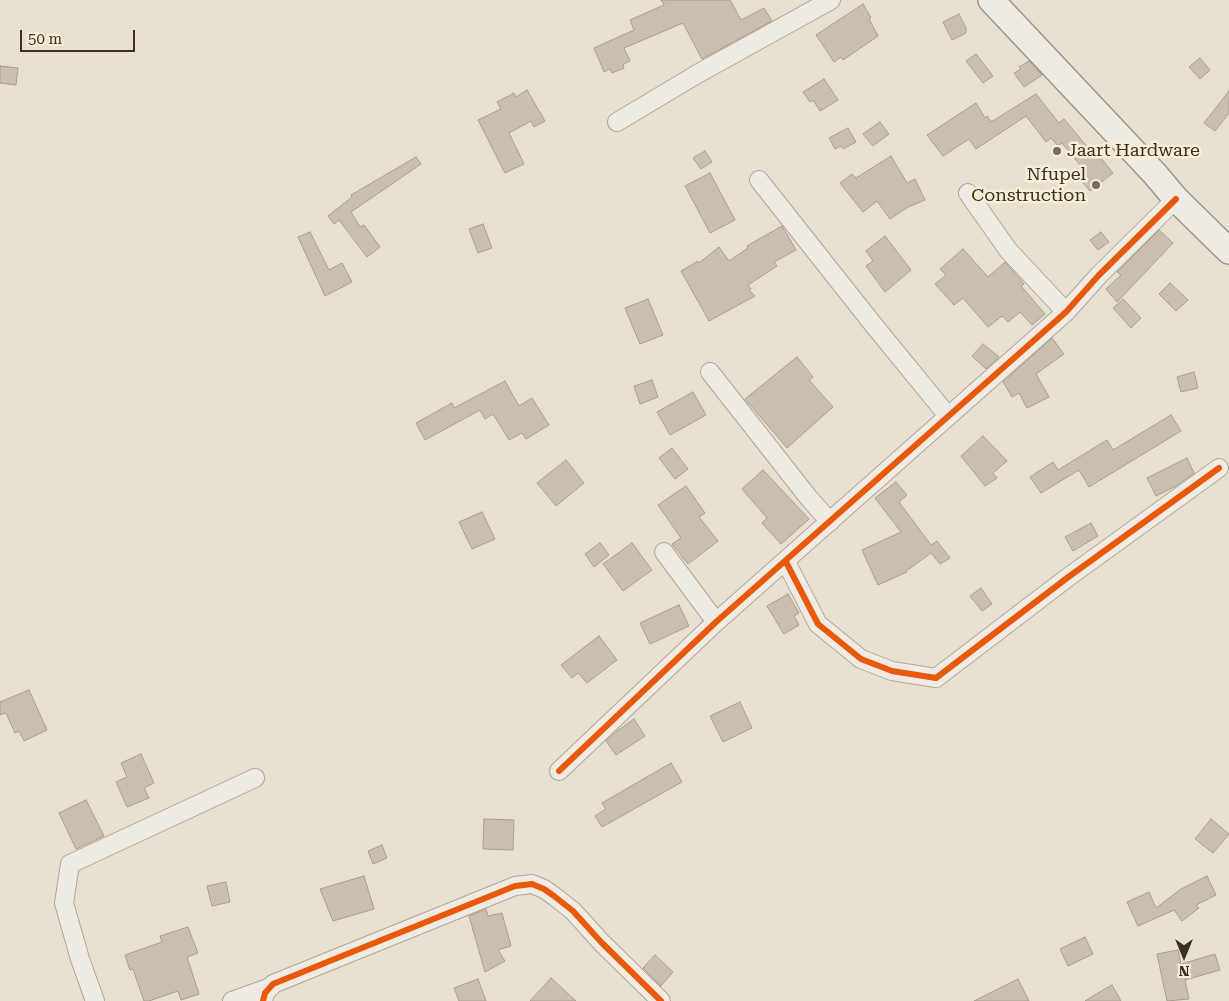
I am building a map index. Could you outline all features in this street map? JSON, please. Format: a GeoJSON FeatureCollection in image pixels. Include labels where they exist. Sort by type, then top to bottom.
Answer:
{"type":"FeatureCollection","features":[{"type":"Feature","properties":{"kind":"street"},"geometry":{"type":"LineString","coordinates":[[617,122],[699,73],[831,0]]}},
{"type":"Feature","properties":{"kind":"street"},"geometry":{"type":"LineString","coordinates":[[990,0],[1176,199],[1229,251]]}},
{"type":"Feature","properties":{"kind":"street"},"geometry":{"type":"LineString","coordinates":[[759,180],[948,416]]}},
{"type":"Feature","properties":{"kind":"street"},"geometry":{"type":"LineString","coordinates":[[968,194],[1008,250],[1066,312]]}},
{"type":"Feature","properties":{"kind":"street"},"geometry":{"type":"LineString","coordinates":[[559,771],[716,622],[1066,312],[1098,275],[1176,199]]}},
{"type":"Feature","properties":{"kind":"street"},"geometry":{"type":"LineString","coordinates":[[710,372],[808,497],[830,522]]}},
{"type":"Feature","properties":{"kind":"street"},"geometry":{"type":"LineString","coordinates":[[786,562],[818,624],[860,659],[892,671],[936,678],[1067,578],[1219,468]]}},
{"type":"Feature","properties":{"kind":"street"},"geometry":{"type":"LineString","coordinates":[[664,552],[716,622]]}},
{"type":"Feature","properties":{"kind":"street"},"geometry":{"type":"LineString","coordinates":[[94,1001],[64,903],[70,864],[255,778]]}},
{"type":"Feature","properties":{"kind":"street"},"geometry":{"type":"LineString","coordinates":[[232,1001],[267,994],[273,984],[506,890],[532,884],[549,892],[573,911],[601,942],[661,1001]]}},
{"type":"Feature","properties":{"kind":"building"},"geometry":{"type":"Polygon","coordinates":[[[661,0],[730,0],[741,20],[764,8],[772,21],[702,59],[683,23],[624,48],[630,61],[623,64],[624,68],[612,73],[610,69],[604,72],[594,48],[634,30],[630,20],[664,5],[661,0]]]}},
{"type":"Feature","properties":{"kind":"building"},"geometry":{"type":"Polygon","coordinates":[[[863,4],[878,36],[843,60],[841,57],[834,62],[816,35],[863,4]]]}},
{"type":"Feature","properties":{"kind":"building"},"geometry":{"type":"Polygon","coordinates":[[[959,14],[966,28],[966,33],[952,40],[943,22],[959,14]]]}},
{"type":"Feature","properties":{"kind":"building"},"geometry":{"type":"Polygon","coordinates":[[[976,54],[993,76],[983,83],[966,61],[976,54]]]}},
{"type":"Feature","properties":{"kind":"building"},"geometry":{"type":"Polygon","coordinates":[[[1200,58],[1210,70],[1200,79],[1189,67],[1200,58]]]}},
{"type":"Feature","properties":{"kind":"building"},"geometry":{"type":"Polygon","coordinates":[[[1029,61],[1042,75],[1024,87],[1014,73],[1021,69],[1019,67],[1029,61]]]}},
{"type":"Feature","properties":{"kind":"building"},"geometry":{"type":"Polygon","coordinates":[[[0,66],[18,68],[16,85],[0,83],[0,66]]]}},
{"type":"Feature","properties":{"kind":"building"},"geometry":{"type":"Polygon","coordinates":[[[824,79],[838,100],[820,111],[813,100],[810,102],[803,92],[824,79]]]}},
{"type":"Feature","properties":{"kind":"building"},"geometry":{"type":"Polygon","coordinates":[[[527,90],[545,121],[534,127],[531,121],[509,133],[524,164],[505,173],[478,120],[501,109],[497,102],[514,93],[516,97],[527,90]]]}},
{"type":"Feature","properties":{"kind":"building"},"geometry":{"type":"Polygon","coordinates":[[[1229,91],[1229,113],[1215,131],[1204,123],[1229,91]]]}},
{"type":"Feature","properties":{"kind":"building"},"geometry":{"type":"Polygon","coordinates":[[[1036,94],[1059,123],[1064,119],[1094,155],[1097,153],[1113,173],[1090,191],[1074,172],[1081,166],[1062,143],[1058,146],[1051,138],[1046,142],[1026,116],[976,149],[969,139],[943,156],[927,135],[976,103],[985,118],[987,116],[991,122],[1036,94]]]}},
{"type":"Feature","properties":{"kind":"building"},"geometry":{"type":"Polygon","coordinates":[[[880,122],[889,134],[873,146],[863,134],[880,122]]]}},
{"type":"Feature","properties":{"kind":"building"},"geometry":{"type":"Polygon","coordinates":[[[848,128],[856,142],[843,149],[841,146],[835,149],[829,138],[848,128]]]}},
{"type":"Feature","properties":{"kind":"building"},"geometry":{"type":"Polygon","coordinates":[[[705,151],[712,162],[701,169],[693,158],[705,151]]]}},
{"type":"Feature","properties":{"kind":"building"},"geometry":{"type":"Polygon","coordinates":[[[891,156],[907,183],[915,179],[925,200],[908,207],[890,219],[877,201],[863,212],[840,183],[852,174],[856,178],[891,156]]]}},
{"type":"Feature","properties":{"kind":"building"},"geometry":{"type":"Polygon","coordinates":[[[416,157],[421,164],[351,212],[360,227],[364,225],[380,247],[367,257],[339,220],[334,224],[328,216],[352,197],[351,195],[416,157]]]}},
{"type":"Feature","properties":{"kind":"building"},"geometry":{"type":"Polygon","coordinates":[[[710,173],[735,220],[710,233],[685,186],[710,173]]]}},
{"type":"Feature","properties":{"kind":"building"},"geometry":{"type":"Polygon","coordinates":[[[483,224],[492,248],[478,253],[469,229],[483,224]]]}},
{"type":"Feature","properties":{"kind":"building"},"geometry":{"type":"Polygon","coordinates":[[[782,226],[796,250],[774,262],[777,266],[748,285],[751,289],[749,290],[755,296],[709,321],[681,271],[698,261],[699,263],[719,247],[729,261],[748,248],[747,246],[782,226]]]}},
{"type":"Feature","properties":{"kind":"building"},"geometry":{"type":"Polygon","coordinates":[[[1159,230],[1173,243],[1117,302],[1106,289],[1121,275],[1117,272],[1159,230]]]}},
{"type":"Feature","properties":{"kind":"building"},"geometry":{"type":"Polygon","coordinates":[[[310,232],[329,270],[342,263],[352,282],[325,296],[298,237],[310,232]]]}},
{"type":"Feature","properties":{"kind":"building"},"geometry":{"type":"Polygon","coordinates":[[[1101,232],[1109,242],[1098,250],[1090,240],[1101,232]]]}},
{"type":"Feature","properties":{"kind":"building"},"geometry":{"type":"Polygon","coordinates":[[[885,236],[911,270],[885,292],[866,266],[873,261],[866,251],[885,236]]]}},
{"type":"Feature","properties":{"kind":"building"},"geometry":{"type":"Polygon","coordinates":[[[963,249],[988,277],[1005,262],[1024,284],[1021,286],[1045,314],[1032,325],[1020,312],[1008,322],[1002,316],[988,327],[963,298],[954,305],[935,284],[946,275],[940,269],[963,249]]]}},
{"type":"Feature","properties":{"kind":"building"},"geometry":{"type":"Polygon","coordinates":[[[1170,283],[1188,300],[1176,311],[1159,294],[1170,283]]]}},
{"type":"Feature","properties":{"kind":"building"},"geometry":{"type":"Polygon","coordinates":[[[648,299],[663,335],[640,344],[625,308],[648,299]]]}},
{"type":"Feature","properties":{"kind":"building"},"geometry":{"type":"Polygon","coordinates":[[[1123,299],[1141,318],[1131,328],[1113,308],[1123,299]]]}},
{"type":"Feature","properties":{"kind":"building"},"geometry":{"type":"Polygon","coordinates":[[[1052,338],[1064,354],[1036,374],[1049,397],[1027,408],[1019,393],[1012,397],[1003,382],[1052,338]]]}},
{"type":"Feature","properties":{"kind":"building"},"geometry":{"type":"Polygon","coordinates":[[[983,344],[999,357],[986,369],[972,356],[983,344]]]}},
{"type":"Feature","properties":{"kind":"building"},"geometry":{"type":"Polygon","coordinates":[[[797,357],[813,377],[809,380],[833,407],[787,448],[745,399],[797,357]]]}},
{"type":"Feature","properties":{"kind":"building"},"geometry":{"type":"Polygon","coordinates":[[[1194,372],[1198,388],[1181,392],[1177,377],[1194,372]]]}},
{"type":"Feature","properties":{"kind":"building"},"geometry":{"type":"Polygon","coordinates":[[[652,380],[658,397],[640,404],[634,386],[652,380]]]}},
{"type":"Feature","properties":{"kind":"building"},"geometry":{"type":"Polygon","coordinates":[[[505,381],[519,406],[532,398],[549,425],[526,439],[522,433],[509,440],[493,414],[485,419],[480,410],[425,440],[416,423],[452,403],[454,408],[505,381]]]}},
{"type":"Feature","properties":{"kind":"building"},"geometry":{"type":"Polygon","coordinates":[[[693,392],[706,415],[670,435],[657,412],[693,392]]]}},
{"type":"Feature","properties":{"kind":"building"},"geometry":{"type":"Polygon","coordinates":[[[1171,415],[1181,431],[1089,487],[1079,470],[1041,493],[1030,477],[1053,462],[1058,470],[1107,440],[1113,450],[1171,415]]]}},
{"type":"Feature","properties":{"kind":"building"},"geometry":{"type":"Polygon","coordinates":[[[983,436],[1007,461],[993,473],[997,478],[985,486],[961,456],[983,436]]]}},
{"type":"Feature","properties":{"kind":"building"},"geometry":{"type":"Polygon","coordinates":[[[672,448],[688,469],[675,479],[659,458],[672,448]]]}},
{"type":"Feature","properties":{"kind":"building"},"geometry":{"type":"Polygon","coordinates":[[[1187,458],[1194,473],[1176,486],[1156,496],[1147,478],[1187,458]]]}},
{"type":"Feature","properties":{"kind":"building"},"geometry":{"type":"Polygon","coordinates":[[[566,460],[584,483],[556,506],[537,483],[566,460]]]}},
{"type":"Feature","properties":{"kind":"building"},"geometry":{"type":"Polygon","coordinates":[[[763,470],[809,519],[781,544],[762,523],[767,518],[742,489],[763,470]]]}},
{"type":"Feature","properties":{"kind":"building"},"geometry":{"type":"Polygon","coordinates":[[[896,482],[907,495],[899,502],[931,545],[937,541],[950,558],[940,564],[931,553],[907,572],[878,585],[862,550],[901,532],[875,498],[896,482]]]}},
{"type":"Feature","properties":{"kind":"building"},"geometry":{"type":"Polygon","coordinates":[[[686,486],[705,513],[699,517],[718,541],[688,564],[672,544],[681,538],[658,505],[686,486]]]}},
{"type":"Feature","properties":{"kind":"building"},"geometry":{"type":"Polygon","coordinates":[[[482,512],[495,539],[472,549],[459,522],[482,512]]]}},
{"type":"Feature","properties":{"kind":"building"},"geometry":{"type":"Polygon","coordinates":[[[1091,523],[1098,536],[1073,551],[1065,537],[1091,523]]]}},
{"type":"Feature","properties":{"kind":"building"},"geometry":{"type":"Polygon","coordinates":[[[600,543],[609,555],[594,567],[585,554],[600,543]]]}},
{"type":"Feature","properties":{"kind":"building"},"geometry":{"type":"Polygon","coordinates":[[[632,543],[652,570],[623,591],[603,564],[632,543]]]}},
{"type":"Feature","properties":{"kind":"building"},"geometry":{"type":"Polygon","coordinates":[[[981,588],[992,604],[982,611],[970,596],[981,588]]]}},
{"type":"Feature","properties":{"kind":"building"},"geometry":{"type":"Polygon","coordinates":[[[788,594],[799,613],[794,616],[799,625],[784,634],[767,606],[788,594]]]}},
{"type":"Feature","properties":{"kind":"building"},"geometry":{"type":"Polygon","coordinates":[[[679,605],[689,626],[650,644],[640,623],[679,605]]]}},
{"type":"Feature","properties":{"kind":"building"},"geometry":{"type":"Polygon","coordinates":[[[599,636],[617,660],[587,683],[578,673],[572,678],[561,665],[599,636]]]}},
{"type":"Feature","properties":{"kind":"building"},"geometry":{"type":"Polygon","coordinates":[[[29,690],[47,730],[24,741],[19,731],[15,733],[6,713],[0,715],[0,702],[29,690]]]}},
{"type":"Feature","properties":{"kind":"building"},"geometry":{"type":"Polygon","coordinates":[[[740,702],[752,728],[723,742],[710,716],[740,702]]]}},
{"type":"Feature","properties":{"kind":"building"},"geometry":{"type":"Polygon","coordinates":[[[634,719],[645,736],[616,755],[606,741],[634,719]]]}},
{"type":"Feature","properties":{"kind":"building"},"geometry":{"type":"Polygon","coordinates":[[[141,754],[154,783],[144,788],[149,798],[127,807],[116,782],[127,777],[121,763],[141,754]]]}},
{"type":"Feature","properties":{"kind":"building"},"geometry":{"type":"Polygon","coordinates":[[[671,763],[682,782],[602,827],[595,816],[606,809],[602,803],[671,763]]]}},
{"type":"Feature","properties":{"kind":"building"},"geometry":{"type":"Polygon","coordinates":[[[86,800],[104,836],[76,849],[59,813],[86,800]]]}},
{"type":"Feature","properties":{"kind":"building"},"geometry":{"type":"Polygon","coordinates":[[[484,819],[514,820],[513,850],[483,849],[484,819]]]}},
{"type":"Feature","properties":{"kind":"building"},"geometry":{"type":"Polygon","coordinates":[[[1211,819],[1229,834],[1213,853],[1195,839],[1211,819]]]}},
{"type":"Feature","properties":{"kind":"building"},"geometry":{"type":"Polygon","coordinates":[[[382,845],[387,858],[373,864],[368,851],[382,845]]]}},
{"type":"Feature","properties":{"kind":"building"},"geometry":{"type":"Polygon","coordinates":[[[364,876],[374,909],[333,921],[320,889],[364,876]]]}},
{"type":"Feature","properties":{"kind":"building"},"geometry":{"type":"Polygon","coordinates":[[[1207,876],[1216,895],[1196,905],[1199,908],[1182,921],[1174,910],[1138,926],[1127,902],[1149,892],[1156,908],[1181,889],[1207,876]]]}},
{"type":"Feature","properties":{"kind":"building"},"geometry":{"type":"Polygon","coordinates":[[[226,882],[230,902],[212,906],[207,886],[226,882]]]}},
{"type":"Feature","properties":{"kind":"building"},"geometry":{"type":"Polygon","coordinates":[[[486,909],[488,916],[502,913],[511,946],[498,950],[505,961],[485,972],[469,916],[486,909]]]}},
{"type":"Feature","properties":{"kind":"building"},"geometry":{"type":"Polygon","coordinates":[[[188,927],[198,953],[187,957],[199,994],[181,1000],[178,991],[144,1001],[133,969],[130,970],[125,955],[162,942],[160,936],[188,927]]]}},
{"type":"Feature","properties":{"kind":"building"},"geometry":{"type":"Polygon","coordinates":[[[1085,937],[1093,954],[1068,966],[1060,949],[1085,937]]]}},
{"type":"Feature","properties":{"kind":"building"},"geometry":{"type":"Polygon","coordinates":[[[1178,950],[1181,964],[1215,954],[1220,970],[1185,980],[1189,999],[1167,1001],[1157,954],[1178,950]]]}},
{"type":"Feature","properties":{"kind":"building"},"geometry":{"type":"Polygon","coordinates":[[[655,955],[673,972],[661,986],[643,968],[655,955]]]}},
{"type":"Feature","properties":{"kind":"building"},"geometry":{"type":"Polygon","coordinates":[[[551,978],[576,1001],[530,1001],[551,978]]]}},
{"type":"Feature","properties":{"kind":"building"},"geometry":{"type":"Polygon","coordinates":[[[478,979],[486,1001],[459,1001],[454,988],[478,979]]]}},
{"type":"Feature","properties":{"kind":"building"},"geometry":{"type":"Polygon","coordinates":[[[1018,979],[1029,1001],[974,1001],[1018,979]]]}},
{"type":"Feature","properties":{"kind":"building"},"geometry":{"type":"Polygon","coordinates":[[[1112,985],[1121,1001],[1085,1001],[1103,990],[1112,985]]]}},
{"type":"Feature","properties":{"kind":"cycle path"},"geometry":{"type":"LineString","coordinates":[[559,771],[716,622],[1066,312],[1099,275],[1176,199]]}},
{"type":"Feature","properties":{"kind":"cycle path"},"geometry":{"type":"LineString","coordinates":[[786,562],[818,624],[861,659],[892,671],[936,678],[1067,578],[1219,468]]}},
{"type":"Feature","properties":{"kind":"cycle path"},"geometry":{"type":"LineString","coordinates":[[263,1001],[265,993],[273,984],[515,886],[532,884],[544,889],[573,911],[601,942],[661,1001]]}},
{"type":"Feature","properties":{"kind":"place","name":"Jaart Hardware"},"geometry":{"type":"Point","coordinates":[1057,151]}},
{"type":"Feature","properties":{"kind":"place","name":"Nfupel Construction"},"geometry":{"type":"Point","coordinates":[1096,185]}}]}
